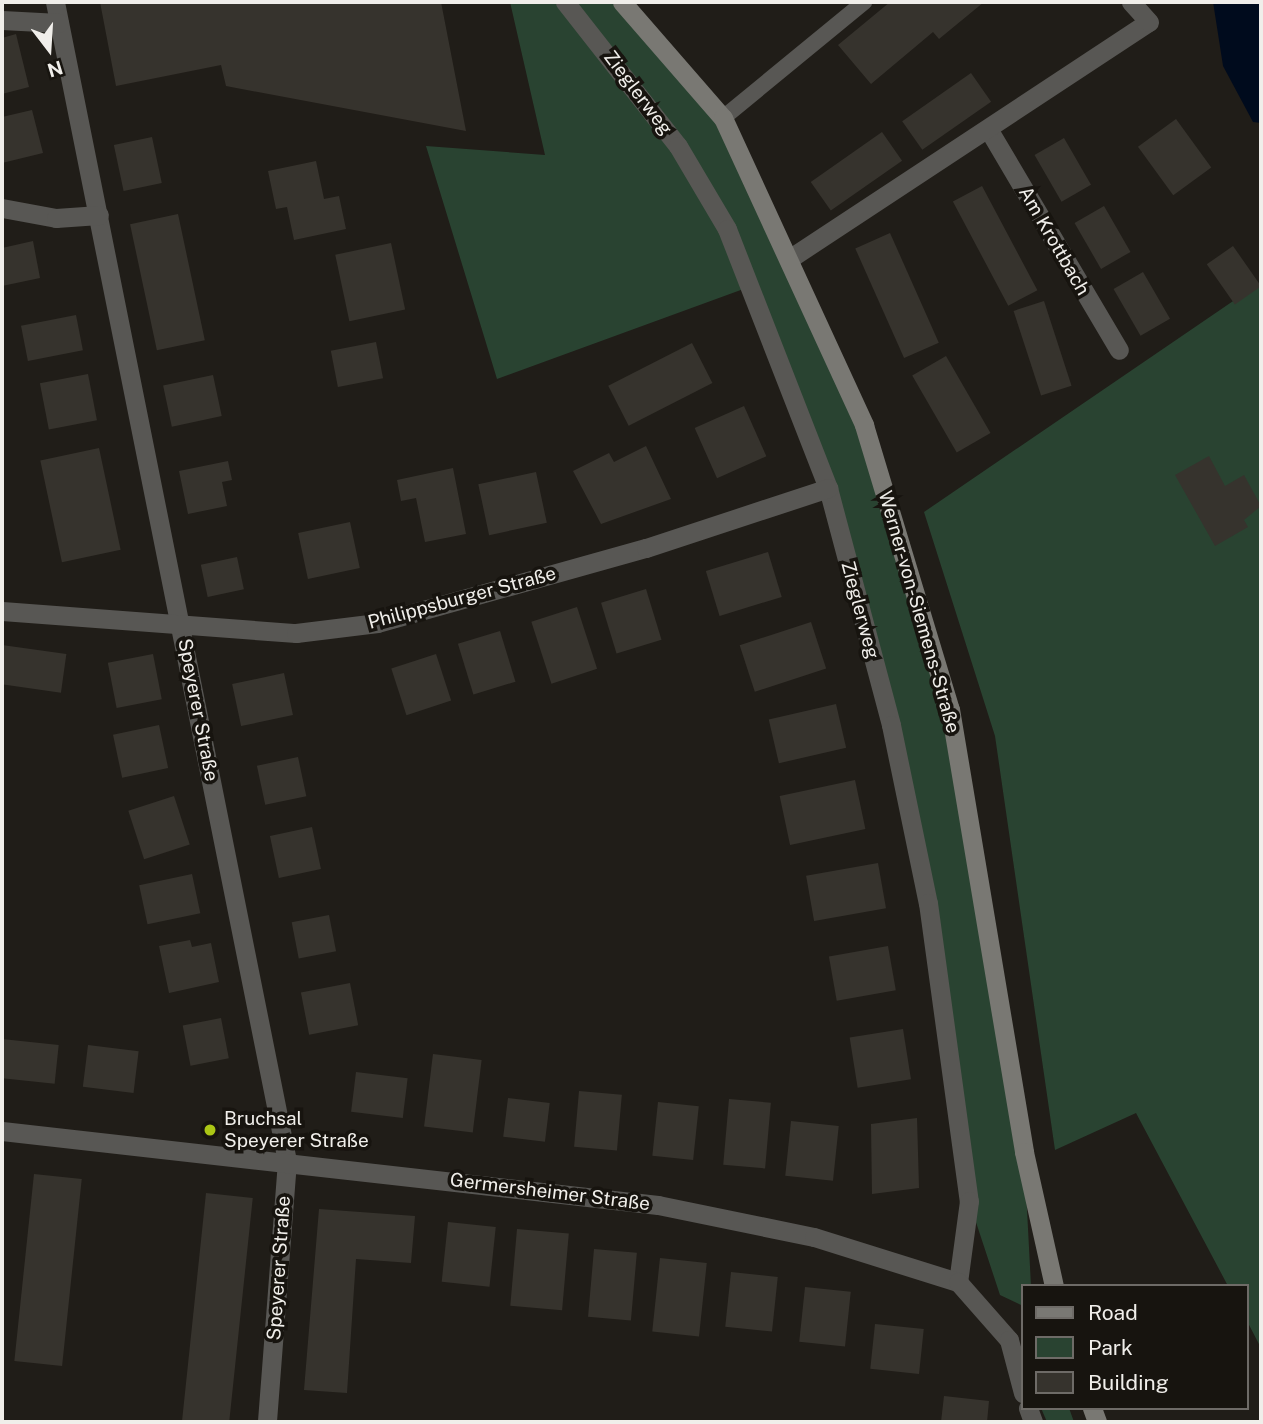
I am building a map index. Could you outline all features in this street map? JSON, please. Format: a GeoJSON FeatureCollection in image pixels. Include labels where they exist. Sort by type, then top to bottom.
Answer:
{"type":"FeatureCollection","features":[{"type":"Feature","properties":{"kind":"main road","name":"Werner-von-Siemens-Straße"},"geometry":{"type":"LineString","coordinates":[[622,2],[723,118],[792,257],[864,425],[950,709],[1024,1152],[1054,1284]]}},
{"type":"Feature","properties":{"kind":"street","name":"Speyerer Straße"},"geometry":{"type":"LineString","coordinates":[[55,2],[287,1161],[267,1422]]}},
{"type":"Feature","properties":{"kind":"street","name":"Zieglerweg"},"geometry":{"type":"LineString","coordinates":[[565,2],[678,146],[727,229],[828,488],[891,725],[928,903],[969,1201],[958,1282]]}},
{"type":"Feature","properties":{"kind":"street"},"geometry":{"type":"LineString","coordinates":[[792,257],[990,132],[1149,22],[1131,2]]}},
{"type":"Feature","properties":{"kind":"street"},"geometry":{"type":"LineString","coordinates":[[2,20],[59,23]]}},
{"type":"Feature","properties":{"kind":"street","name":"Am Krottbach"},"geometry":{"type":"LineString","coordinates":[[990,132],[1119,350]]}},
{"type":"Feature","properties":{"kind":"street"},"geometry":{"type":"LineString","coordinates":[[2,208],[56,218],[99,215]]}},
{"type":"Feature","properties":{"kind":"street","name":"Philippsburger Straße"},"geometry":{"type":"LineString","coordinates":[[2,611],[182,628],[296,633],[377,623],[646,548],[828,488]]}},
{"type":"Feature","properties":{"kind":"street","name":"Germersheimer Straße"},"geometry":{"type":"LineString","coordinates":[[2,1131],[287,1161],[737,1219],[889,1257],[958,1282],[1016,1338],[1021,1377]]}},
{"type":"Feature","properties":{"kind":"lane"},"geometry":{"type":"LineString","coordinates":[[723,118],[864,2]]}},
{"type":"Feature","properties":{"kind":"green space"},"geometry":{"type":"Polygon","coordinates":[[[510,2],[622,2],[693,77],[864,425],[950,709],[1024,1152],[1031,1284],[1021,1284],[1021,1305],[1000,1295],[969,1201],[928,903],[828,488],[749,287],[497,379],[426,146],[545,155],[510,2]]]}},
{"type":"Feature","properties":{"kind":"green space"},"geometry":{"type":"Polygon","coordinates":[[[1261,282],[1261,1348],[1249,1325],[1249,1284],[1227,1284],[1136,1113],[1055,1150],[995,736],[924,512],[1261,282]]]}},
{"type":"Feature","properties":{"kind":"green space"},"geometry":{"type":"Polygon","coordinates":[[[1042,1410],[1070,1410],[1074,1422],[1047,1422],[1042,1410]]]}},
{"type":"Feature","properties":{"kind":"water"},"geometry":{"type":"Polygon","coordinates":[[[1213,2],[1261,2],[1261,123],[1253,122],[1223,66],[1213,2]]]}},
{"type":"Feature","properties":{"kind":"building"},"geometry":{"type":"Polygon","coordinates":[[[100,2],[441,2],[466,131],[226,86],[221,65],[116,86],[100,2]]]}},
{"type":"Feature","properties":{"kind":"building"},"geometry":{"type":"Polygon","coordinates":[[[890,2],[984,2],[939,39],[933,32],[871,84],[838,45],[890,2]]]}},
{"type":"Feature","properties":{"kind":"building"},"geometry":{"type":"Polygon","coordinates":[[[16,34],[29,87],[2,94],[2,38],[16,34]]]}},
{"type":"Feature","properties":{"kind":"building"},"geometry":{"type":"Polygon","coordinates":[[[971,73],[991,102],[922,150],[902,121],[971,73]]]}},
{"type":"Feature","properties":{"kind":"building"},"geometry":{"type":"Polygon","coordinates":[[[32,110],[43,153],[2,163],[2,117],[32,110]]]}},
{"type":"Feature","properties":{"kind":"building"},"geometry":{"type":"Polygon","coordinates":[[[1176,119],[1211,168],[1173,195],[1138,147],[1176,119]]]}},
{"type":"Feature","properties":{"kind":"building"},"geometry":{"type":"Polygon","coordinates":[[[882,132],[902,161],[831,211],[811,182],[882,132]]]}},
{"type":"Feature","properties":{"kind":"building"},"geometry":{"type":"Polygon","coordinates":[[[152,137],[162,183],[124,191],[114,145],[152,137]]]}},
{"type":"Feature","properties":{"kind":"building"},"geometry":{"type":"Polygon","coordinates":[[[1064,138],[1091,185],[1062,202],[1035,155],[1064,138]]]}},
{"type":"Feature","properties":{"kind":"building"},"geometry":{"type":"Polygon","coordinates":[[[316,161],[324,199],[339,196],[346,229],[294,240],[287,207],[276,209],[268,171],[316,161]]]}},
{"type":"Feature","properties":{"kind":"building"},"geometry":{"type":"Polygon","coordinates":[[[982,186],[1037,290],[1008,306],[953,201],[982,186]]]}},
{"type":"Feature","properties":{"kind":"building"},"geometry":{"type":"Polygon","coordinates":[[[1104,206],[1130,252],[1101,269],[1075,223],[1104,206]]]}},
{"type":"Feature","properties":{"kind":"building"},"geometry":{"type":"Polygon","coordinates":[[[178,214],[205,340],[157,350],[130,224],[178,214]]]}},
{"type":"Feature","properties":{"kind":"building"},"geometry":{"type":"Polygon","coordinates":[[[890,233],[939,343],[904,358],[855,248],[890,233]]]}},
{"type":"Feature","properties":{"kind":"building"},"geometry":{"type":"Polygon","coordinates":[[[33,241],[40,278],[2,286],[2,248],[33,241]]]}},
{"type":"Feature","properties":{"kind":"building"},"geometry":{"type":"Polygon","coordinates":[[[391,243],[405,310],[349,321],[335,255],[391,243]]]}},
{"type":"Feature","properties":{"kind":"building"},"geometry":{"type":"Polygon","coordinates":[[[1233,246],[1261,286],[1235,304],[1207,264],[1233,246]]]}},
{"type":"Feature","properties":{"kind":"building"},"geometry":{"type":"Polygon","coordinates":[[[1143,272],[1170,319],[1141,336],[1114,289],[1143,272]]]}},
{"type":"Feature","properties":{"kind":"building"},"geometry":{"type":"Polygon","coordinates":[[[1044,301],[1072,386],[1041,396],[1014,311],[1044,301]]]}},
{"type":"Feature","properties":{"kind":"building"},"geometry":{"type":"Polygon","coordinates":[[[76,315],[83,350],[28,361],[21,326],[76,315]]]}},
{"type":"Feature","properties":{"kind":"building"},"geometry":{"type":"Polygon","coordinates":[[[376,342],[383,378],[338,387],[331,351],[376,342]]]}},
{"type":"Feature","properties":{"kind":"building"},"geometry":{"type":"Polygon","coordinates":[[[692,343],[712,383],[629,426],[608,386],[692,343]]]}},
{"type":"Feature","properties":{"kind":"building"},"geometry":{"type":"Polygon","coordinates":[[[946,356],[990,433],[957,453],[912,376],[946,356]]]}},
{"type":"Feature","properties":{"kind":"building"},"geometry":{"type":"Polygon","coordinates":[[[88,374],[97,420],[49,429],[40,383],[88,374]]]}},
{"type":"Feature","properties":{"kind":"building"},"geometry":{"type":"Polygon","coordinates":[[[213,375],[222,416],[172,427],[163,386],[213,375]]]}},
{"type":"Feature","properties":{"kind":"building"},"geometry":{"type":"Polygon","coordinates":[[[744,406],[766,456],[717,478],[695,428],[744,406]]]}},
{"type":"Feature","properties":{"kind":"building"},"geometry":{"type":"Polygon","coordinates":[[[646,446],[671,499],[601,524],[573,471],[609,453],[614,462],[646,446]]]}},
{"type":"Feature","properties":{"kind":"building"},"geometry":{"type":"Polygon","coordinates":[[[99,448],[121,550],[62,562],[40,460],[99,448]]]}},
{"type":"Feature","properties":{"kind":"building"},"geometry":{"type":"Polygon","coordinates":[[[1209,456],[1225,486],[1244,475],[1261,506],[1244,520],[1248,527],[1215,546],[1175,475],[1209,456]]]}},
{"type":"Feature","properties":{"kind":"building"},"geometry":{"type":"Polygon","coordinates":[[[228,461],[232,480],[222,482],[227,506],[188,514],[179,471],[228,461]]]}},
{"type":"Feature","properties":{"kind":"building"},"geometry":{"type":"Polygon","coordinates":[[[453,468],[466,534],[425,542],[416,498],[401,501],[397,480],[453,468]]]}},
{"type":"Feature","properties":{"kind":"building"},"geometry":{"type":"Polygon","coordinates":[[[536,472],[547,523],[489,535],[478,484],[536,472]]]}},
{"type":"Feature","properties":{"kind":"building"},"geometry":{"type":"Polygon","coordinates":[[[350,522],[360,568],[308,579],[298,533],[350,522]]]}},
{"type":"Feature","properties":{"kind":"building"},"geometry":{"type":"Polygon","coordinates":[[[768,552],[782,597],[720,616],[706,571],[768,552]]]}},
{"type":"Feature","properties":{"kind":"building"},"geometry":{"type":"Polygon","coordinates":[[[237,557],[244,589],[208,597],[201,565],[237,557]]]}},
{"type":"Feature","properties":{"kind":"building"},"geometry":{"type":"Polygon","coordinates":[[[646,589],[661,640],[617,653],[601,603],[646,589]]]}},
{"type":"Feature","properties":{"kind":"building"},"geometry":{"type":"Polygon","coordinates":[[[577,607],[597,669],[551,684],[531,622],[577,607]]]}},
{"type":"Feature","properties":{"kind":"building"},"geometry":{"type":"Polygon","coordinates":[[[811,622],[826,669],[755,692],[740,645],[811,622]]]}},
{"type":"Feature","properties":{"kind":"building"},"geometry":{"type":"Polygon","coordinates":[[[500,631],[515,682],[473,695],[458,644],[500,631]]]}},
{"type":"Feature","properties":{"kind":"building"},"geometry":{"type":"Polygon","coordinates":[[[2,645],[66,654],[61,693],[2,684],[2,645]]]}},
{"type":"Feature","properties":{"kind":"building"},"geometry":{"type":"Polygon","coordinates":[[[153,654],[162,699],[117,708],[108,663],[153,654]]]}},
{"type":"Feature","properties":{"kind":"building"},"geometry":{"type":"Polygon","coordinates":[[[436,654],[451,701],[406,715],[391,669],[436,654]]]}},
{"type":"Feature","properties":{"kind":"building"},"geometry":{"type":"Polygon","coordinates":[[[284,673],[293,715],[241,726],[232,684],[284,673]]]}},
{"type":"Feature","properties":{"kind":"building"},"geometry":{"type":"Polygon","coordinates":[[[836,704],[846,748],[779,763],[769,720],[836,704]]]}},
{"type":"Feature","properties":{"kind":"building"},"geometry":{"type":"Polygon","coordinates":[[[159,725],[168,768],[122,778],[113,735],[159,725]]]}},
{"type":"Feature","properties":{"kind":"building"},"geometry":{"type":"Polygon","coordinates":[[[298,757],[306,796],[265,805],[257,766],[298,757]]]}},
{"type":"Feature","properties":{"kind":"building"},"geometry":{"type":"Polygon","coordinates":[[[855,780],[865,829],[790,845],[780,796],[855,780]]]}},
{"type":"Feature","properties":{"kind":"building"},"geometry":{"type":"Polygon","coordinates":[[[174,796],[190,845],[144,859],[128,811],[174,796]]]}},
{"type":"Feature","properties":{"kind":"building"},"geometry":{"type":"Polygon","coordinates":[[[312,827],[321,869],[279,878],[270,836],[312,827]]]}},
{"type":"Feature","properties":{"kind":"building"},"geometry":{"type":"Polygon","coordinates":[[[878,863],[886,908],[814,921],[806,876],[878,863]]]}},
{"type":"Feature","properties":{"kind":"building"},"geometry":{"type":"Polygon","coordinates":[[[192,874],[200,913],[147,924],[139,885],[192,874]]]}},
{"type":"Feature","properties":{"kind":"building"},"geometry":{"type":"Polygon","coordinates":[[[329,915],[336,951],[299,959],[292,922],[329,915]]]}},
{"type":"Feature","properties":{"kind":"building"},"geometry":{"type":"Polygon","coordinates":[[[190,940],[192,947],[211,943],[219,982],[169,993],[159,946],[190,940]]]}},
{"type":"Feature","properties":{"kind":"building"},"geometry":{"type":"Polygon","coordinates":[[[888,946],[896,990],[837,1001],[829,956],[888,946]]]}},
{"type":"Feature","properties":{"kind":"building"},"geometry":{"type":"Polygon","coordinates":[[[350,983],[358,1025],[309,1035],[301,993],[350,983]]]}},
{"type":"Feature","properties":{"kind":"building"},"geometry":{"type":"Polygon","coordinates":[[[221,1018],[229,1058],[191,1066],[183,1025],[221,1018]]]}},
{"type":"Feature","properties":{"kind":"building"},"geometry":{"type":"Polygon","coordinates":[[[903,1029],[911,1079],[858,1088],[850,1037],[903,1029]]]}},
{"type":"Feature","properties":{"kind":"building"},"geometry":{"type":"Polygon","coordinates":[[[2,1039],[59,1045],[55,1084],[2,1078],[2,1039]]]}},
{"type":"Feature","properties":{"kind":"building"},"geometry":{"type":"Polygon","coordinates":[[[88,1045],[139,1051],[134,1093],[83,1087],[88,1045]]]}},
{"type":"Feature","properties":{"kind":"building"},"geometry":{"type":"Polygon","coordinates":[[[433,1054],[482,1060],[473,1132],[424,1126],[433,1054]]]}},
{"type":"Feature","properties":{"kind":"building"},"geometry":{"type":"Polygon","coordinates":[[[356,1072],[408,1078],[403,1118],[351,1112],[356,1072]]]}},
{"type":"Feature","properties":{"kind":"building"},"geometry":{"type":"Polygon","coordinates":[[[579,1091],[622,1095],[617,1151],[574,1147],[579,1091]]]}},
{"type":"Feature","properties":{"kind":"building"},"geometry":{"type":"Polygon","coordinates":[[[508,1098],[550,1103],[545,1142],[503,1137],[508,1098]]]}},
{"type":"Feature","properties":{"kind":"building"},"geometry":{"type":"Polygon","coordinates":[[[729,1099],[771,1103],[765,1168],[723,1165],[729,1099]]]}},
{"type":"Feature","properties":{"kind":"building"},"geometry":{"type":"Polygon","coordinates":[[[658,1102],[699,1106],[693,1160],[652,1156],[658,1102]]]}},
{"type":"Feature","properties":{"kind":"building"},"geometry":{"type":"Polygon","coordinates":[[[917,1118],[919,1188],[872,1194],[871,1124],[917,1118]]]}},
{"type":"Feature","properties":{"kind":"building"},"geometry":{"type":"Polygon","coordinates":[[[791,1121],[839,1126],[833,1181],[785,1176],[791,1121]]]}},
{"type":"Feature","properties":{"kind":"building"},"geometry":{"type":"Polygon","coordinates":[[[34,1174],[82,1179],[62,1366],[14,1361],[34,1174]]]}},
{"type":"Feature","properties":{"kind":"building"},"geometry":{"type":"Polygon","coordinates":[[[206,1193],[253,1198],[229,1422],[182,1422],[206,1193]]]}},
{"type":"Feature","properties":{"kind":"building"},"geometry":{"type":"Polygon","coordinates":[[[319,1209],[415,1216],[411,1263],[356,1259],[347,1393],[304,1390],[319,1209]]]}},
{"type":"Feature","properties":{"kind":"building"},"geometry":{"type":"Polygon","coordinates":[[[448,1222],[496,1227],[489,1287],[442,1282],[448,1222]]]}},
{"type":"Feature","properties":{"kind":"building"},"geometry":{"type":"Polygon","coordinates":[[[517,1229],[569,1234],[562,1310],[510,1306],[517,1229]]]}},
{"type":"Feature","properties":{"kind":"building"},"geometry":{"type":"Polygon","coordinates":[[[594,1249],[637,1253],[631,1320],[588,1317],[594,1249]]]}},
{"type":"Feature","properties":{"kind":"building"},"geometry":{"type":"Polygon","coordinates":[[[660,1258],[707,1263],[699,1337],[652,1332],[660,1258]]]}},
{"type":"Feature","properties":{"kind":"building"},"geometry":{"type":"Polygon","coordinates":[[[731,1272],[778,1277],[772,1332],[725,1327],[731,1272]]]}},
{"type":"Feature","properties":{"kind":"building"},"geometry":{"type":"Polygon","coordinates":[[[805,1287],[851,1292],[845,1347],[799,1342],[805,1287]]]}},
{"type":"Feature","properties":{"kind":"building"},"geometry":{"type":"Polygon","coordinates":[[[875,1324],[924,1329],[919,1374],[870,1369],[875,1324]]]}},
{"type":"Feature","properties":{"kind":"building"},"geometry":{"type":"Polygon","coordinates":[[[944,1396],[989,1401],[987,1422],[941,1422],[944,1396]]]}},
{"type":"Feature","properties":{"kind":"place","name":"Bruchsal Speyerer Straße"},"geometry":{"type":"Point","coordinates":[210,1130]}}]}
